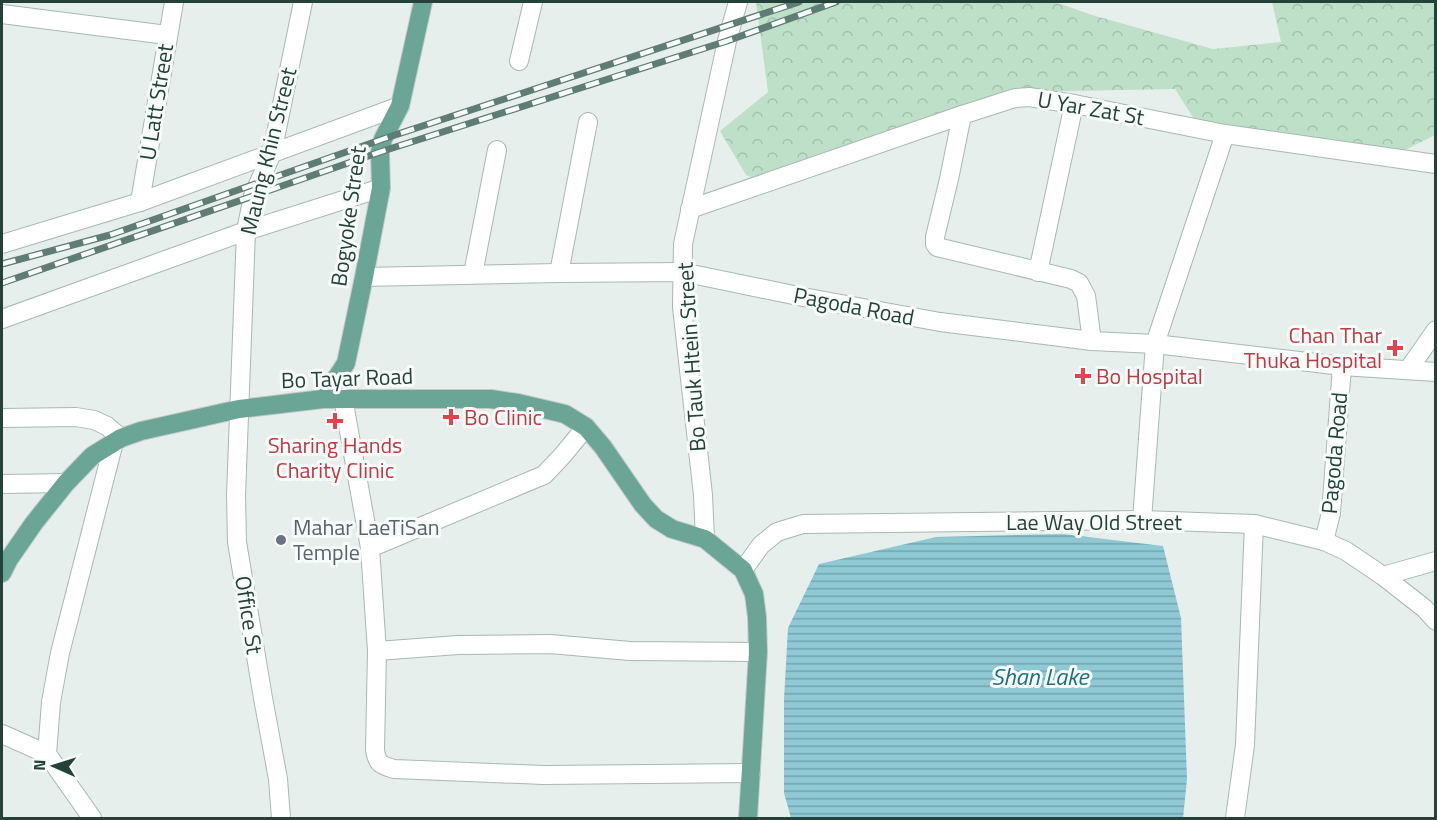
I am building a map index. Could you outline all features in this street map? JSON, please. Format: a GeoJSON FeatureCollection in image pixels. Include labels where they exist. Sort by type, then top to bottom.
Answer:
{"type":"FeatureCollection","features":[{"type":"Feature","properties":{"kind":"main road","name":"Bogyoke Street"},"geometry":{"type":"LineString","coordinates":[[323,399],[346,363],[381,188],[380,152],[383,139],[400,106],[423,2]]}},
{"type":"Feature","properties":{"kind":"main road","name":"Bo Tayar Road"},"geometry":{"type":"LineString","coordinates":[[2,573],[34,523],[66,483],[92,456],[117,440],[141,431],[239,409],[343,398],[492,399],[565,414],[586,427],[656,519],[672,529],[705,539]]}},
{"type":"Feature","properties":{"kind":"main road"},"geometry":{"type":"LineString","coordinates":[[705,539],[743,570],[754,594],[758,652],[748,819]]}},
{"type":"Feature","properties":{"kind":"street","name":"U Latt Street"},"geometry":{"type":"LineString","coordinates":[[140,202],[174,2]]}},
{"type":"Feature","properties":{"kind":"street","name":"Maung Khin Street"},"geometry":{"type":"LineString","coordinates":[[239,409],[246,231],[253,196],[272,153],[303,2]]}},
{"type":"Feature","properties":{"kind":"street"},"geometry":{"type":"LineString","coordinates":[[519,61],[533,2]]}},
{"type":"Feature","properties":{"kind":"street","name":"Bo Tauk Htein Street"},"geometry":{"type":"LineString","coordinates":[[705,539],[703,495],[682,307],[683,244],[727,41],[738,2]]}},
{"type":"Feature","properties":{"kind":"street"},"geometry":{"type":"LineString","coordinates":[[2,14],[167,35]]}},
{"type":"Feature","properties":{"kind":"street","name":"U Yar Zat St"},"geometry":{"type":"LineString","coordinates":[[690,209],[962,115],[1015,98],[1029,97],[1226,134],[1436,165]]}},
{"type":"Feature","properties":{"kind":"street"},"geometry":{"type":"LineString","coordinates":[[1038,272],[1074,104]]}},
{"type":"Feature","properties":{"kind":"street"},"geometry":{"type":"LineString","coordinates":[[2,244],[140,202],[400,106]]}},
{"type":"Feature","properties":{"kind":"street"},"geometry":{"type":"LineString","coordinates":[[962,115],[935,237],[937,248],[1079,283],[1086,296],[1092,341]]}},
{"type":"Feature","properties":{"kind":"street"},"geometry":{"type":"LineString","coordinates":[[559,273],[588,122]]}},
{"type":"Feature","properties":{"kind":"street"},"geometry":{"type":"LineString","coordinates":[[1142,520],[1155,344],[1226,134]]}},
{"type":"Feature","properties":{"kind":"street"},"geometry":{"type":"LineString","coordinates":[[473,274],[497,150]]}},
{"type":"Feature","properties":{"kind":"street"},"geometry":{"type":"LineString","coordinates":[[2,319],[246,231],[381,188]]}},
{"type":"Feature","properties":{"kind":"street","name":"Pagoda Road"},"geometry":{"type":"LineString","coordinates":[[364,277],[682,272],[940,322],[1092,341],[1155,344],[1342,366],[1436,372]]}},
{"type":"Feature","properties":{"kind":"street"},"geometry":{"type":"LineString","coordinates":[[1408,370],[1436,330]]}},
{"type":"Feature","properties":{"kind":"street","name":"Pagoda Road"},"geometry":{"type":"LineString","coordinates":[[1324,541],[1331,513],[1342,366]]}},
{"type":"Feature","properties":{"kind":"street"},"geometry":{"type":"LineString","coordinates":[[343,398],[370,548],[377,651],[375,750],[376,758],[382,765],[394,769],[544,775],[751,773]]}},
{"type":"Feature","properties":{"kind":"street","name":"Office St"},"geometry":{"type":"LineString","coordinates":[[239,409],[237,542],[279,779],[281,819]]}},
{"type":"Feature","properties":{"kind":"street"},"geometry":{"type":"LineString","coordinates":[[2,418],[85,418],[107,426],[117,440],[60,653],[51,702],[47,754]]}},
{"type":"Feature","properties":{"kind":"street"},"geometry":{"type":"LineString","coordinates":[[370,548],[543,475],[551,469],[586,427]]}},
{"type":"Feature","properties":{"kind":"street"},"geometry":{"type":"LineString","coordinates":[[2,484],[66,483]]}},
{"type":"Feature","properties":{"kind":"street","name":"Lae Way Old Street"},"geometry":{"type":"LineString","coordinates":[[743,570],[769,538],[777,532],[803,524],[1142,520],[1254,524],[1324,541],[1346,551],[1383,576],[1424,608],[1436,621]]}},
{"type":"Feature","properties":{"kind":"street"},"geometry":{"type":"LineString","coordinates":[[1236,819],[1245,745],[1254,524]]}},
{"type":"Feature","properties":{"kind":"street"},"geometry":{"type":"LineString","coordinates":[[1383,576],[1436,561]]}},
{"type":"Feature","properties":{"kind":"street"},"geometry":{"type":"LineString","coordinates":[[377,651],[458,645],[550,644],[630,651],[758,652]]}},
{"type":"Feature","properties":{"kind":"street"},"geometry":{"type":"LineString","coordinates":[[2,734],[47,754],[92,819]]}},
{"type":"Feature","properties":{"kind":"green space"},"geometry":{"type":"Polygon","coordinates":[[[756,2],[1058,3],[1092,15],[1213,49],[1281,42],[1272,2],[1435,2],[1435,135],[1405,150],[1196,122],[1175,89],[1014,92],[756,179],[746,175],[720,131],[768,92],[756,2]]]}},
{"type":"Feature","properties":{"kind":"water","name":"Shan Lake"},"geometry":{"type":"Polygon","coordinates":[[[1063,534],[1163,546],[1181,618],[1187,779],[1183,818],[791,818],[784,793],[784,699],[788,628],[819,564],[936,537],[1063,534]]]}},
{"type":"Feature","properties":{"kind":"railway"},"geometry":{"type":"LineString","coordinates":[[2,264],[110,235],[383,139],[799,2]]}},
{"type":"Feature","properties":{"kind":"railway"},"geometry":{"type":"LineString","coordinates":[[2,283],[380,152],[727,41],[836,2]]}},
{"type":"Feature","properties":{"kind":"place","name":"Chan Thar Thuka Hospital"},"geometry":{"type":"Point","coordinates":[1395,348]}},
{"type":"Feature","properties":{"kind":"place","name":"Bo Hospital"},"geometry":{"type":"Point","coordinates":[1083,376]}},
{"type":"Feature","properties":{"kind":"place","name":"Bo Clinic"},"geometry":{"type":"Point","coordinates":[451,417]}},
{"type":"Feature","properties":{"kind":"place","name":"Sharing Hands Charity Clinic"},"geometry":{"type":"Point","coordinates":[335,421]}},
{"type":"Feature","properties":{"kind":"place","name":"Mahar LaeTiSan Temple"},"geometry":{"type":"Point","coordinates":[281,540]}}]}
